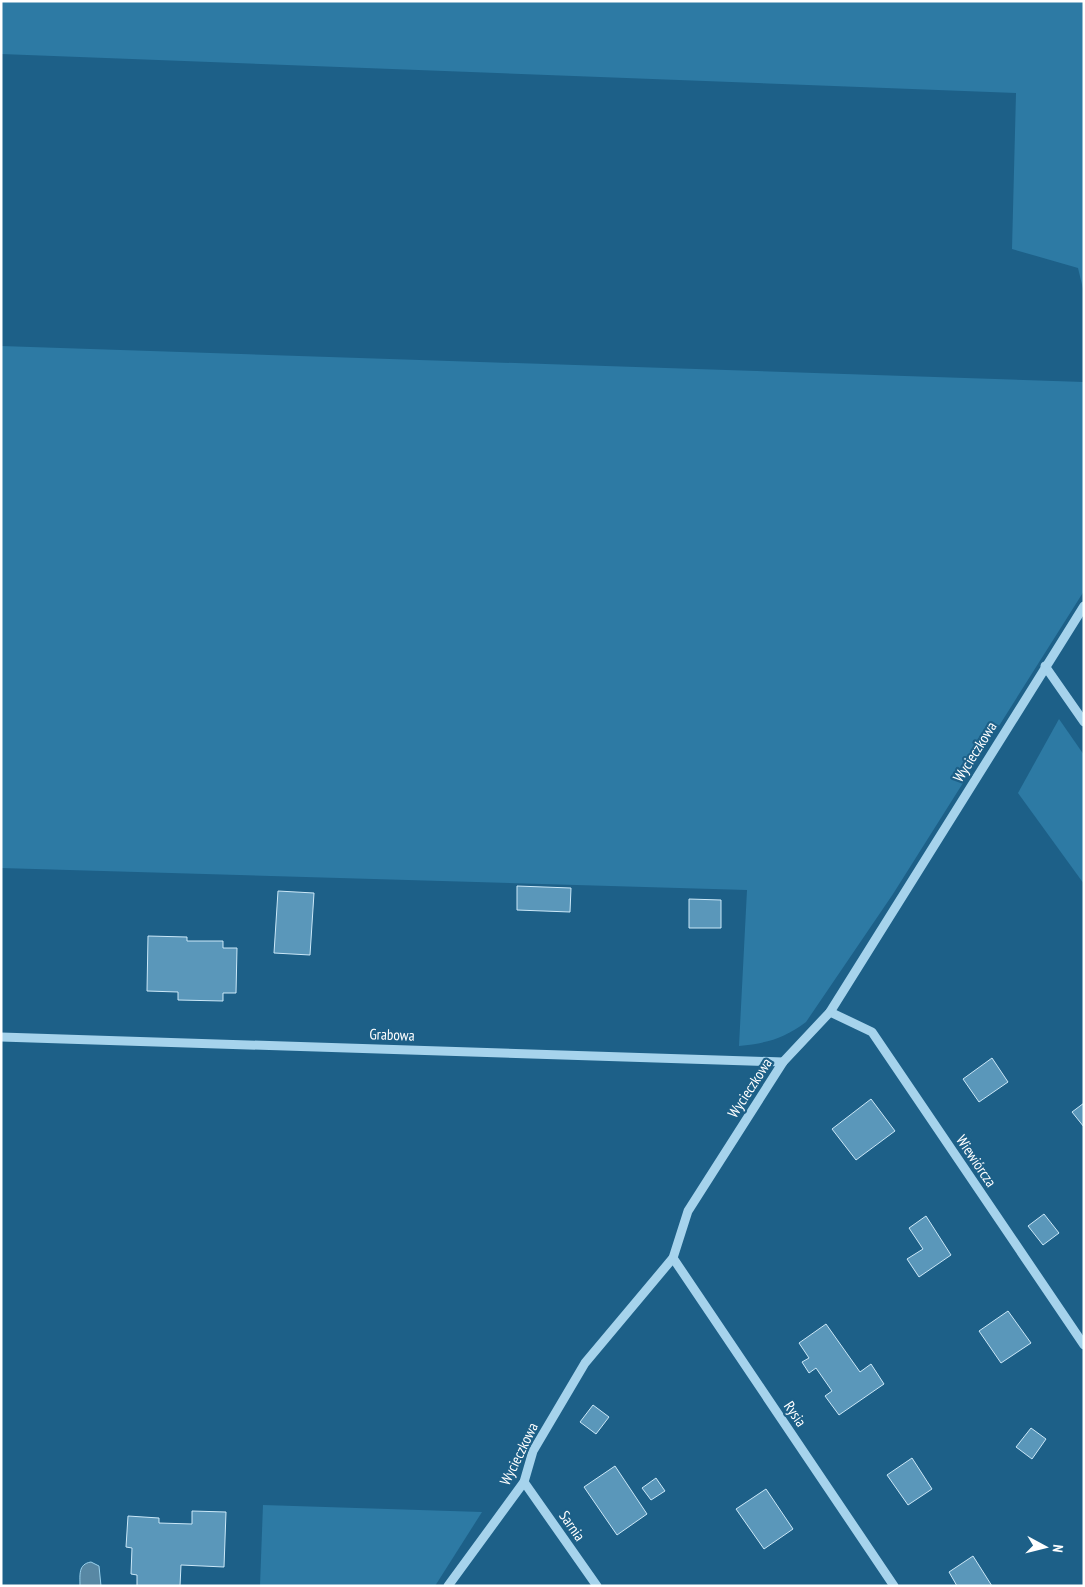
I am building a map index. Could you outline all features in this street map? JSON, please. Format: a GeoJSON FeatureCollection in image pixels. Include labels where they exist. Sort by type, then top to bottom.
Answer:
{"type":"FeatureCollection","features":[{"type":"Feature","properties":{"kind":"street","name":"Wycieczkowa"},"geometry":{"type":"LineString","coordinates":[[448,1586],[524,1482],[533,1451],[585,1362],[673,1258],[688,1211],[782,1062],[830,1012],[1084,606]]}},
{"type":"Feature","properties":{"kind":"street"},"geometry":{"type":"LineString","coordinates":[[1045,666],[1084,722]]}},
{"type":"Feature","properties":{"kind":"street","name":"Wiewiórcza"},"geometry":{"type":"LineString","coordinates":[[830,1012],[872,1032],[1084,1345]]}},
{"type":"Feature","properties":{"kind":"street","name":"Grabowa"},"geometry":{"type":"LineString","coordinates":[[1,1037],[782,1062]]}},
{"type":"Feature","properties":{"kind":"street","name":"Rysia"},"geometry":{"type":"LineString","coordinates":[[673,1258],[894,1586]]}},
{"type":"Feature","properties":{"kind":"street","name":"Sarnia"},"geometry":{"type":"LineString","coordinates":[[524,1482],[597,1586]]}},
{"type":"Feature","properties":{"kind":"shaded area"},"geometry":{"type":"Polygon","coordinates":[[[1,1],[1084,1],[1084,293],[1078,268],[1012,249],[1016,93],[1,54],[1,1]]]}},
{"type":"Feature","properties":{"kind":"shaded area"},"geometry":{"type":"Polygon","coordinates":[[[1,346],[1084,382],[1084,591],[893,894],[806,1022],[790,1033],[774,1039],[739,1046],[747,890],[1,868],[1,346]]]}},
{"type":"Feature","properties":{"kind":"shaded area"},"geometry":{"type":"Polygon","coordinates":[[[1059,719],[1084,755],[1084,884],[1018,793],[1059,719]]]}},
{"type":"Feature","properties":{"kind":"shaded area"},"geometry":{"type":"Polygon","coordinates":[[[263,1505],[482,1512],[435,1586],[260,1586],[263,1505]]]}},
{"type":"Feature","properties":{"kind":"shaded area"},"geometry":{"type":"Polygon","coordinates":[[[91,1562],[99,1566],[101,1586],[80,1586],[82,1568],[91,1562]]]}},
{"type":"Feature","properties":{"kind":"building"},"geometry":{"type":"Polygon","coordinates":[[[517,886],[571,888],[570,912],[517,910],[517,886]]]}},
{"type":"Feature","properties":{"kind":"building"},"geometry":{"type":"Polygon","coordinates":[[[278,891],[314,893],[310,955],[274,953],[278,891]]]}},
{"type":"Feature","properties":{"kind":"building"},"geometry":{"type":"Polygon","coordinates":[[[689,899],[721,900],[721,928],[689,928],[689,899]]]}},
{"type":"Feature","properties":{"kind":"building"},"geometry":{"type":"Polygon","coordinates":[[[148,936],[187,937],[187,941],[223,941],[223,948],[237,948],[236,993],[223,993],[223,1001],[178,1000],[178,992],[147,991],[148,936]]]}},
{"type":"Feature","properties":{"kind":"building"},"geometry":{"type":"Polygon","coordinates":[[[992,1058],[1008,1082],[979,1102],[963,1079],[992,1058]]]}},
{"type":"Feature","properties":{"kind":"building"},"geometry":{"type":"Polygon","coordinates":[[[871,1099],[895,1131],[856,1160],[832,1129],[871,1099]]]}},
{"type":"Feature","properties":{"kind":"building"},"geometry":{"type":"Polygon","coordinates":[[[1084,1103],[1084,1127],[1072,1112],[1084,1103]]]}},
{"type":"Feature","properties":{"kind":"building"},"geometry":{"type":"Polygon","coordinates":[[[1044,1214],[1059,1233],[1043,1245],[1028,1226],[1044,1214]]]}},
{"type":"Feature","properties":{"kind":"building"},"geometry":{"type":"Polygon","coordinates":[[[926,1216],[951,1255],[919,1277],[907,1259],[923,1249],[909,1228],[926,1216]]]}},
{"type":"Feature","properties":{"kind":"building"},"geometry":{"type":"Polygon","coordinates":[[[1008,1311],[1031,1343],[1001,1363],[979,1331],[1008,1311]]]}},
{"type":"Feature","properties":{"kind":"building"},"geometry":{"type":"Polygon","coordinates":[[[826,1324],[860,1372],[871,1364],[884,1384],[839,1415],[825,1396],[832,1391],[816,1368],[809,1373],[802,1362],[809,1358],[799,1343],[826,1324]]]}},
{"type":"Feature","properties":{"kind":"building"},"geometry":{"type":"Polygon","coordinates":[[[593,1405],[609,1417],[596,1434],[580,1422],[593,1405]]]}},
{"type":"Feature","properties":{"kind":"building"},"geometry":{"type":"Polygon","coordinates":[[[1031,1428],[1046,1439],[1032,1459],[1016,1447],[1031,1428]]]}},
{"type":"Feature","properties":{"kind":"building"},"geometry":{"type":"Polygon","coordinates":[[[912,1458],[932,1489],[908,1505],[887,1475],[912,1458]]]}},
{"type":"Feature","properties":{"kind":"building"},"geometry":{"type":"Polygon","coordinates":[[[615,1466],[647,1514],[617,1535],[584,1487],[615,1466]]]}},
{"type":"Feature","properties":{"kind":"building"},"geometry":{"type":"Polygon","coordinates":[[[656,1478],[665,1491],[651,1500],[642,1488],[656,1478]]]}},
{"type":"Feature","properties":{"kind":"building"},"geometry":{"type":"Polygon","coordinates":[[[766,1489],[793,1529],[764,1549],[736,1509],[766,1489]]]}},
{"type":"Feature","properties":{"kind":"building"},"geometry":{"type":"Polygon","coordinates":[[[192,1511],[226,1512],[224,1567],[181,1565],[180,1586],[137,1586],[137,1575],[131,1574],[132,1548],[126,1547],[128,1516],[159,1518],[159,1523],[192,1524],[192,1511]]]}},
{"type":"Feature","properties":{"kind":"building"},"geometry":{"type":"Polygon","coordinates":[[[973,1556],[992,1586],[957,1586],[949,1572],[973,1556]]]}}]}
